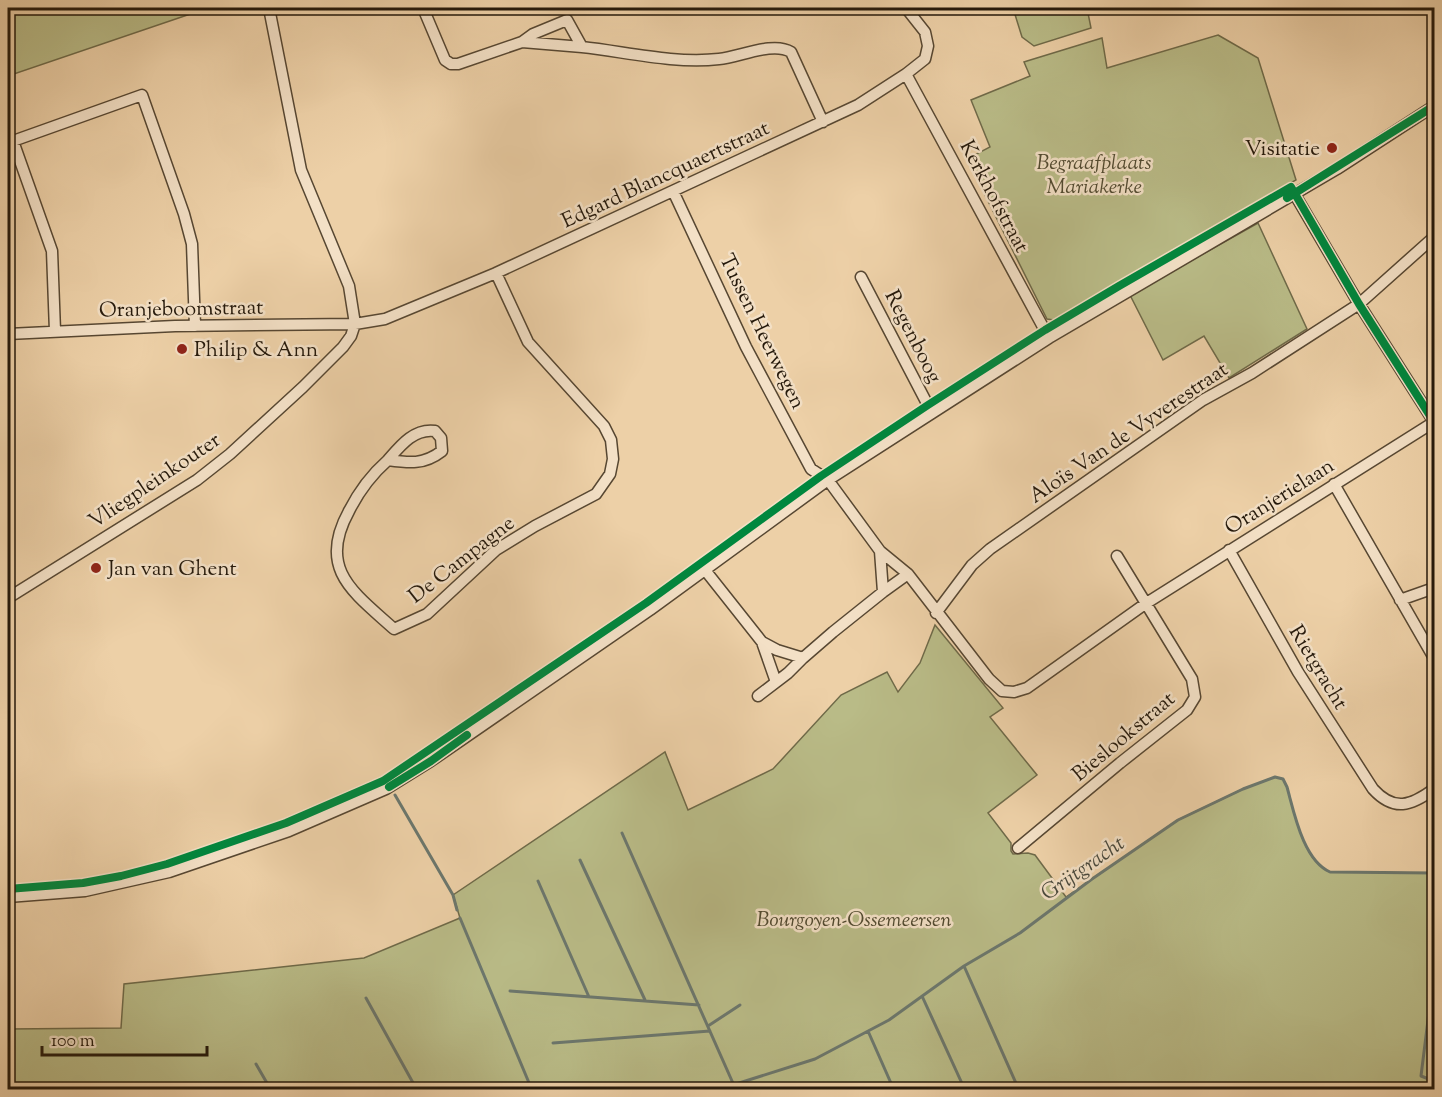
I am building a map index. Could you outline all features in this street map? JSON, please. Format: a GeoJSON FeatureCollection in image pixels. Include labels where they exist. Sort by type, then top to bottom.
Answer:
{"type":"FeatureCollection","features":[{"type":"Feature","properties":{"kind":"street"},"geometry":{"type":"LineString","coordinates":[[269,8],[301,170],[349,286],[355,324]]}},
{"type":"Feature","properties":{"kind":"street"},"geometry":{"type":"LineString","coordinates":[[423,8],[445,60],[451,64],[458,64],[522,42],[533,34],[567,21],[582,47]]}},
{"type":"Feature","properties":{"kind":"street","name":"Edgard Blancquaertstraat"},"geometry":{"type":"LineString","coordinates":[[355,324],[385,319],[496,273],[858,105],[925,59],[928,46],[926,29],[906,8]]}},
{"type":"Feature","properties":{"kind":"street"},"geometry":{"type":"LineString","coordinates":[[522,42],[700,61],[728,58],[774,47],[784,48],[791,52],[823,122]]}},
{"type":"Feature","properties":{"kind":"street","name":"Kerkhofstraat"},"geometry":{"type":"LineString","coordinates":[[906,74],[1049,338]]}},
{"type":"Feature","properties":{"kind":"street"},"geometry":{"type":"LineString","coordinates":[[55,331],[52,250],[14,141],[142,95],[184,214],[192,244],[195,326]]}},
{"type":"Feature","properties":{"kind":"street"},"geometry":{"type":"LineString","coordinates":[[8,897],[85,891],[169,872],[289,831],[378,792],[431,761],[705,570],[828,480],[1049,338],[1294,193],[1434,106]]}},
{"type":"Feature","properties":{"kind":"street","name":"Tussen Heerwegen"},"geometry":{"type":"LineString","coordinates":[[674,191],[741,337],[811,469],[828,480],[880,551]]}},
{"type":"Feature","properties":{"kind":"street"},"geometry":{"type":"LineString","coordinates":[[1294,193],[1359,304],[1434,422]]}},
{"type":"Feature","properties":{"kind":"street","name":"Aloïs Van de Vyverestraat"},"geometry":{"type":"LineString","coordinates":[[936,613],[972,565],[990,549],[1203,400],[1252,373],[1359,304],[1434,237]]}},
{"type":"Feature","properties":{"kind":"street","name":"De Campagne"},"geometry":{"type":"LineString","coordinates":[[388,460],[415,464],[426,461],[441,451],[441,438],[435,431],[429,430],[418,432],[402,444],[360,490],[338,536],[335,554],[342,574],[352,588],[394,629],[427,614],[496,550],[535,526],[596,494],[610,474],[613,459],[611,440],[604,426],[528,342],[496,273]]}},
{"type":"Feature","properties":{"kind":"street","name":"Regenboog"},"geometry":{"type":"LineString","coordinates":[[861,277],[932,413]]}},
{"type":"Feature","properties":{"kind":"street","name":"Oranjeboomstraat"},"geometry":{"type":"LineString","coordinates":[[8,334],[195,326],[355,324]]}},
{"type":"Feature","properties":{"kind":"street","name":"Vliegpleinkouter"},"geometry":{"type":"LineString","coordinates":[[8,598],[197,480],[231,454],[343,347],[351,336],[355,324]]}},
{"type":"Feature","properties":{"kind":"street","name":"Oranjerielaan"},"geometry":{"type":"LineString","coordinates":[[880,551],[908,574],[989,679],[1002,691],[1014,692],[1027,688],[1145,604],[1229,549],[1434,422]]}},
{"type":"Feature","properties":{"kind":"street"},"geometry":{"type":"LineString","coordinates":[[1334,484],[1434,658]]}},
{"type":"Feature","properties":{"kind":"street","name":"Rietgracht"},"geometry":{"type":"LineString","coordinates":[[1229,549],[1298,672],[1382,800],[1395,804],[1407,804],[1434,789]]}},
{"type":"Feature","properties":{"kind":"street"},"geometry":{"type":"LineString","coordinates":[[880,551],[883,592]]}},
{"type":"Feature","properties":{"kind":"street"},"geometry":{"type":"LineString","coordinates":[[1117,556],[1145,604]]}},
{"type":"Feature","properties":{"kind":"street"},"geometry":{"type":"LineString","coordinates":[[705,570],[762,642],[776,682]]}},
{"type":"Feature","properties":{"kind":"street"},"geometry":{"type":"LineString","coordinates":[[758,696],[832,632],[908,574]]}},
{"type":"Feature","properties":{"kind":"street"},"geometry":{"type":"LineString","coordinates":[[1400,600],[1434,588]]}},
{"type":"Feature","properties":{"kind":"street","name":"Bieslookstraat"},"geometry":{"type":"LineString","coordinates":[[1018,849],[1193,703],[1195,697],[1192,680],[1145,604]]}},
{"type":"Feature","properties":{"kind":"street"},"geometry":{"type":"LineString","coordinates":[[762,642],[777,650],[803,658]]}},
{"type":"Feature","properties":{"kind":"green space"},"geometry":{"type":"Polygon","coordinates":[[[8,8],[208,8],[8,76],[8,8]]]}},
{"type":"Feature","properties":{"kind":"green space"},"geometry":{"type":"Polygon","coordinates":[[[1013,8],[1087,8],[1091,28],[1034,46],[1022,37],[1013,8]]]}},
{"type":"Feature","properties":{"kind":"green space","name":"Begraafplaats Mariakerke"},"geometry":{"type":"Polygon","coordinates":[[[1218,35],[1258,58],[1296,180],[1054,320],[1047,319],[967,159],[990,147],[971,100],[1030,76],[1024,62],[1102,38],[1107,68],[1218,35]]]}},
{"type":"Feature","properties":{"kind":"green space"},"geometry":{"type":"Polygon","coordinates":[[[1258,223],[1307,329],[1229,378],[1204,336],[1163,360],[1130,295],[1258,223]]]}},
{"type":"Feature","properties":{"kind":"green space","name":"Bourgoyen-Ossemeersen"},"geometry":{"type":"Polygon","coordinates":[[[935,625],[1003,708],[990,717],[1037,775],[988,813],[1011,843],[1013,854],[1035,855],[1066,897],[1178,820],[1243,789],[1275,777],[1283,779],[1287,787],[1306,847],[1313,858],[1330,872],[1434,873],[1434,1089],[8,1089],[8,1029],[121,1028],[124,984],[364,958],[460,918],[453,895],[665,752],[688,810],[773,769],[841,695],[887,672],[898,692],[920,663],[935,625]]]}},
{"type":"Feature","properties":{"kind":"waterway","name":"Grijtgracht"},"geometry":{"type":"LineString","coordinates":[[717,1090],[815,1059],[889,1020],[964,966],[1020,933],[1092,879],[1178,820],[1243,789],[1275,777],[1283,779],[1287,787],[1306,846],[1321,866],[1330,872],[1434,873]]}},
{"type":"Feature","properties":{"kind":"waterway"},"geometry":{"type":"LineString","coordinates":[[395,795],[453,895],[457,910]]}},
{"type":"Feature","properties":{"kind":"waterway"},"geometry":{"type":"LineString","coordinates":[[622,833],[736,1090]]}},
{"type":"Feature","properties":{"kind":"waterway"},"geometry":{"type":"LineString","coordinates":[[580,860],[645,1000]]}},
{"type":"Feature","properties":{"kind":"waterway"},"geometry":{"type":"LineString","coordinates":[[538,881],[589,997]]}},
{"type":"Feature","properties":{"kind":"waterway"},"geometry":{"type":"LineString","coordinates":[[460,918],[532,1090]]}},
{"type":"Feature","properties":{"kind":"waterway"},"geometry":{"type":"LineString","coordinates":[[964,966],[1019,1090]]}},
{"type":"Feature","properties":{"kind":"waterway","name":"Grijtgracht"},"geometry":{"type":"LineString","coordinates":[[1434,972],[1421,1076],[1434,1081]]}},
{"type":"Feature","properties":{"kind":"waterway"},"geometry":{"type":"LineString","coordinates":[[510,991],[699,1005]]}},
{"type":"Feature","properties":{"kind":"waterway"},"geometry":{"type":"LineString","coordinates":[[922,996],[965,1090]]}},
{"type":"Feature","properties":{"kind":"waterway"},"geometry":{"type":"LineString","coordinates":[[366,998],[417,1090]]}},
{"type":"Feature","properties":{"kind":"waterway"},"geometry":{"type":"LineString","coordinates":[[708,1026],[740,1005]]}},
{"type":"Feature","properties":{"kind":"waterway"},"geometry":{"type":"LineString","coordinates":[[553,1043],[710,1031]]}},
{"type":"Feature","properties":{"kind":"waterway"},"geometry":{"type":"LineString","coordinates":[[868,1031],[894,1090]]}},
{"type":"Feature","properties":{"kind":"waterway"},"geometry":{"type":"LineString","coordinates":[[256,1064],[271,1090]]}},
{"type":"Feature","properties":{"kind":"cycle path"},"geometry":{"type":"LineString","coordinates":[[1287,198],[1434,106]]}},
{"type":"Feature","properties":{"kind":"cycle path"},"geometry":{"type":"LineString","coordinates":[[8,889],[83,883],[167,864],[286,823],[383,781],[646,603],[821,476],[928,405],[1045,330],[1291,187],[1359,304],[1434,422]]}},
{"type":"Feature","properties":{"kind":"cycle path"},"geometry":{"type":"LineString","coordinates":[[389,787],[467,735]]}},
{"type":"Feature","properties":{"kind":"place","name":"Visitatie"},"geometry":{"type":"Point","coordinates":[1332,148]}},
{"type":"Feature","properties":{"kind":"place","name":"Philip & Ann"},"geometry":{"type":"Point","coordinates":[182,349]}},
{"type":"Feature","properties":{"kind":"place","name":"Jan van Ghent"},"geometry":{"type":"Point","coordinates":[96,568]}}]}
